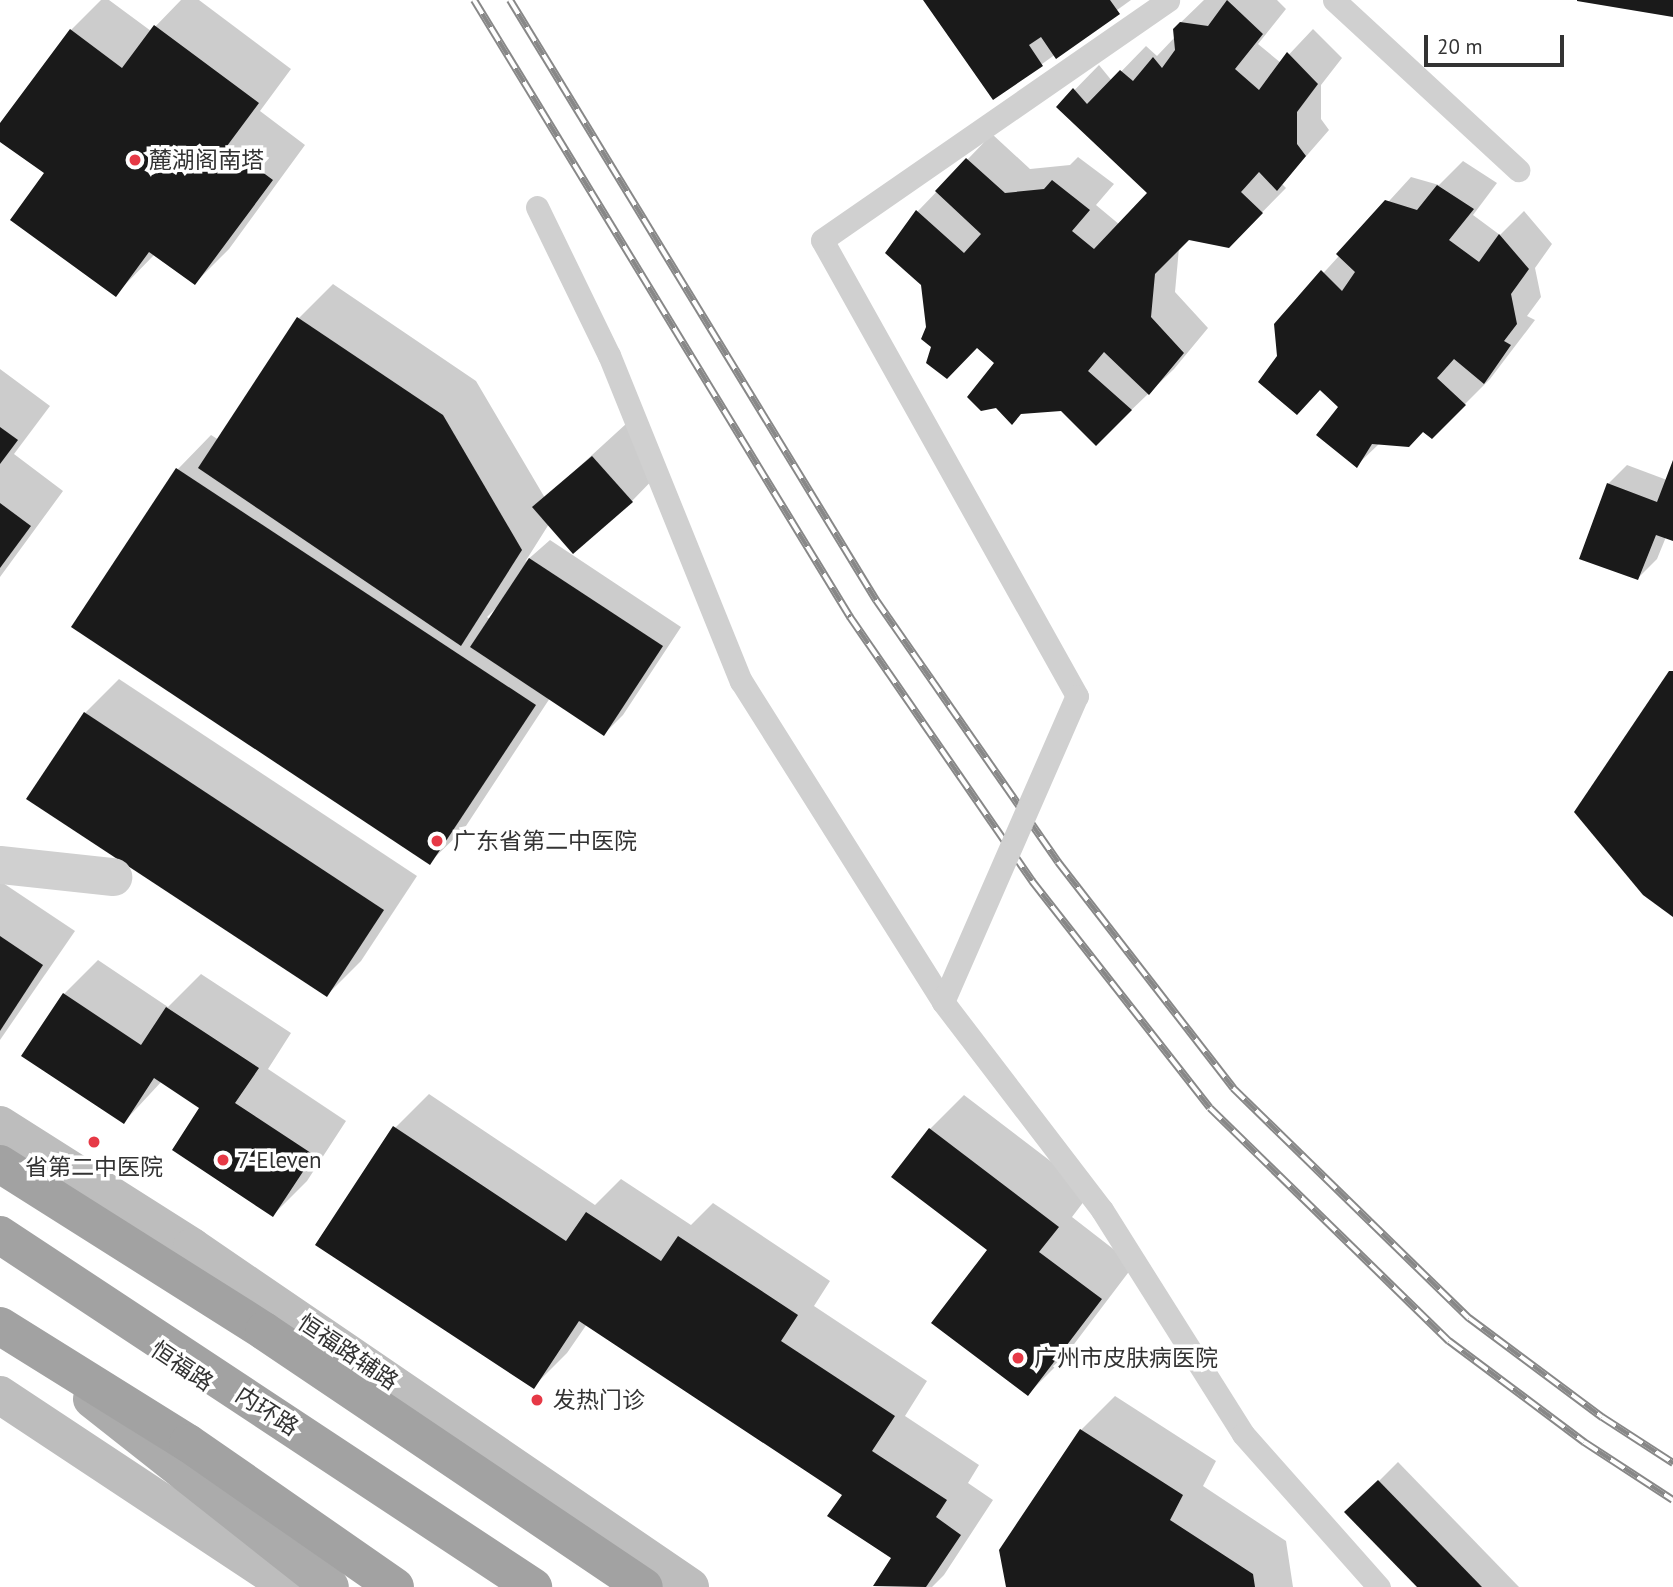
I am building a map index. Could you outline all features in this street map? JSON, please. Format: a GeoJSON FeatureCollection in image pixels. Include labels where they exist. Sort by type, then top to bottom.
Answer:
{"type":"FeatureCollection","features":[{"type":"Feature","properties":{"kind":"highway"},"geometry":{"type":"LineString","coordinates":[[0,1164],[264,1331],[644,1587]]}},
{"type":"Feature","properties":{"kind":"highway","name":"内环路"},"geometry":{"type":"LineString","coordinates":[[0,1235],[533,1587]]}},
{"type":"Feature","properties":{"kind":"highway"},"geometry":{"type":"LineString","coordinates":[[0,1326],[188,1443],[395,1587]]}},
{"type":"Feature","properties":{"kind":"main road","name":"恒福路辅路"},"geometry":{"type":"LineString","coordinates":[[0,1125],[226,1269],[690,1587]]}},
{"type":"Feature","properties":{"kind":"main road","name":"恒福路"},"geometry":{"type":"LineString","coordinates":[[0,1244],[499,1587]]}},
{"type":"Feature","properties":{"kind":"main road"},"geometry":{"type":"LineString","coordinates":[[0,1332],[330,1587]]}},
{"type":"Feature","properties":{"kind":"main road"},"geometry":{"type":"LineString","coordinates":[[0,1395],[290,1587]]}},
{"type":"Feature","properties":{"kind":"street"},"geometry":{"type":"LineString","coordinates":[[0,865],[113,877]]}},
{"type":"Feature","properties":{"kind":"lane"},"geometry":{"type":"LineString","coordinates":[[943,1002],[1077,696],[822,240],[1168,0]]}},
{"type":"Feature","properties":{"kind":"lane"},"geometry":{"type":"LineString","coordinates":[[1334,0],[1518,170]]}},
{"type":"Feature","properties":{"kind":"lane"},"geometry":{"type":"LineString","coordinates":[[537,207],[609,355],[741,681],[943,1002],[1102,1210],[1243,1434],[1379,1587]]}},
{"type":"Feature","properties":{"kind":"building"},"geometry":{"type":"Polygon","coordinates":[[[923,0],[1110,0],[1120,14],[1056,59],[1041,37],[1029,45],[1043,66],[993,100],[923,0]]]}},
{"type":"Feature","properties":{"kind":"building"},"geometry":{"type":"Polygon","coordinates":[[[1227,0],[1263,34],[1235,69],[1259,90],[1287,52],[1318,84],[1297,112],[1297,144],[1306,156],[1277,191],[1259,172],[1241,192],[1263,213],[1229,248],[1189,240],[1155,274],[1151,317],[1184,353],[1149,395],[1104,352],[1088,371],[1132,410],[1096,446],[1061,411],[1021,414],[1012,425],[996,408],[981,411],[967,397],[994,363],[977,348],[947,379],[926,363],[931,347],[921,339],[926,327],[921,285],[885,253],[916,210],[964,253],[981,234],[935,191],[966,158],[1005,193],[1044,189],[1052,180],[1090,210],[1072,231],[1094,249],[1147,193],[1056,107],[1073,88],[1087,104],[1120,70],[1133,81],[1153,57],[1162,68],[1175,50],[1173,29],[1180,22],[1208,26],[1227,0]]]}},
{"type":"Feature","properties":{"kind":"building"},"geometry":{"type":"Polygon","coordinates":[[[1577,0],[1673,0],[1673,17],[1577,1],[1577,0]]]}},
{"type":"Feature","properties":{"kind":"building","name":"麓湖阁南塔"},"geometry":{"type":"Polygon","coordinates":[[[154,25],[259,103],[227,146],[273,180],[195,285],[149,252],[116,297],[10,220],[44,173],[0,142],[0,123],[70,29],[122,68],[154,25]]]}},
{"type":"Feature","properties":{"kind":"building"},"geometry":{"type":"Polygon","coordinates":[[[1437,185],[1474,209],[1449,240],[1479,262],[1499,234],[1529,269],[1511,294],[1517,324],[1504,341],[1511,345],[1484,384],[1454,359],[1437,378],[1466,405],[1432,439],[1423,432],[1409,447],[1372,444],[1357,468],[1316,435],[1338,407],[1320,390],[1297,415],[1258,382],[1277,356],[1274,324],[1321,270],[1342,291],[1355,272],[1336,254],[1385,200],[1417,210],[1437,185]]]}},
{"type":"Feature","properties":{"kind":"building"},"geometry":{"type":"Polygon","coordinates":[[[297,317],[443,415],[522,550],[461,646],[198,468],[297,317]]]}},
{"type":"Feature","properties":{"kind":"building"},"geometry":{"type":"Polygon","coordinates":[[[0,427],[18,440],[0,464],[0,427]]]}},
{"type":"Feature","properties":{"kind":"building"},"geometry":{"type":"Polygon","coordinates":[[[592,456],[633,502],[573,554],[532,507],[592,456]]]}},
{"type":"Feature","properties":{"kind":"building"},"geometry":{"type":"Polygon","coordinates":[[[1673,460],[1673,541],[1656,535],[1638,580],[1579,559],[1607,483],[1657,502],[1673,460]]]}},
{"type":"Feature","properties":{"kind":"building"},"geometry":{"type":"Polygon","coordinates":[[[176,468],[536,705],[430,865],[71,627],[176,468]]]}},
{"type":"Feature","properties":{"kind":"building"},"geometry":{"type":"Polygon","coordinates":[[[0,503],[31,526],[0,568],[0,503]]]}},
{"type":"Feature","properties":{"kind":"building"},"geometry":{"type":"Polygon","coordinates":[[[529,558],[663,646],[604,736],[470,647],[529,558]]]}},
{"type":"Feature","properties":{"kind":"building"},"geometry":{"type":"Polygon","coordinates":[[[1669,671],[1673,671],[1673,917],[1643,895],[1574,812],[1669,671]]]}},
{"type":"Feature","properties":{"kind":"building"},"geometry":{"type":"Polygon","coordinates":[[[84,712],[384,910],[327,997],[26,799],[84,712]]]}},
{"type":"Feature","properties":{"kind":"building"},"geometry":{"type":"Polygon","coordinates":[[[0,936],[43,965],[0,1031],[0,936]]]}},
{"type":"Feature","properties":{"kind":"building"},"geometry":{"type":"Polygon","coordinates":[[[63,993],[141,1045],[166,1007],[259,1068],[235,1103],[314,1155],[273,1217],[172,1150],[199,1108],[154,1078],[124,1124],[21,1056],[63,993]]]}},
{"type":"Feature","properties":{"kind":"building"},"geometry":{"type":"Polygon","coordinates":[[[393,1126],[566,1241],[586,1212],[661,1261],[678,1236],[798,1315],[781,1341],[895,1416],[872,1451],[947,1500],[936,1517],[961,1535],[926,1587],[873,1586],[891,1558],[827,1516],[842,1495],[579,1321],[534,1389],[315,1245],[393,1126]]]}},
{"type":"Feature","properties":{"kind":"building"},"geometry":{"type":"Polygon","coordinates":[[[929,1128],[1059,1227],[1039,1252],[1102,1299],[1028,1396],[931,1323],[987,1250],[891,1177],[929,1128]]]}},
{"type":"Feature","properties":{"kind":"building"},"geometry":{"type":"Polygon","coordinates":[[[1080,1429],[1183,1495],[1170,1520],[1253,1574],[1255,1587],[1006,1587],[999,1550],[1080,1429]]]}},
{"type":"Feature","properties":{"kind":"building"},"geometry":{"type":"Polygon","coordinates":[[[1378,1480],[1482,1587],[1417,1587],[1344,1512],[1378,1480]]]}},
{"type":"Feature","properties":{"kind":"railway"},"geometry":{"type":"LineString","coordinates":[[474,0],[850,617],[1032,881],[1210,1108],[1449,1341],[1584,1442],[1673,1500]]}},
{"type":"Feature","properties":{"kind":"railway"},"geometry":{"type":"LineString","coordinates":[[510,0],[876,600],[1058,862],[1233,1088],[1469,1318],[1602,1417],[1673,1463]]}},
{"type":"Feature","properties":{"kind":"place","name":"麓湖阁南塔"},"geometry":{"type":"Point","coordinates":[135,160]}},
{"type":"Feature","properties":{"kind":"place","name":"广东省第二中医院"},"geometry":{"type":"Point","coordinates":[437,841]}},
{"type":"Feature","properties":{"kind":"place","name":"省第二中医院"},"geometry":{"type":"Point","coordinates":[94,1142]}},
{"type":"Feature","properties":{"kind":"place","name":"7-Eleven"},"geometry":{"type":"Point","coordinates":[223,1160]}},
{"type":"Feature","properties":{"kind":"place","name":"广州市皮肤病医院"},"geometry":{"type":"Point","coordinates":[1018,1358]}},
{"type":"Feature","properties":{"kind":"place","name":"发热门诊"},"geometry":{"type":"Point","coordinates":[537,1400]}}]}
